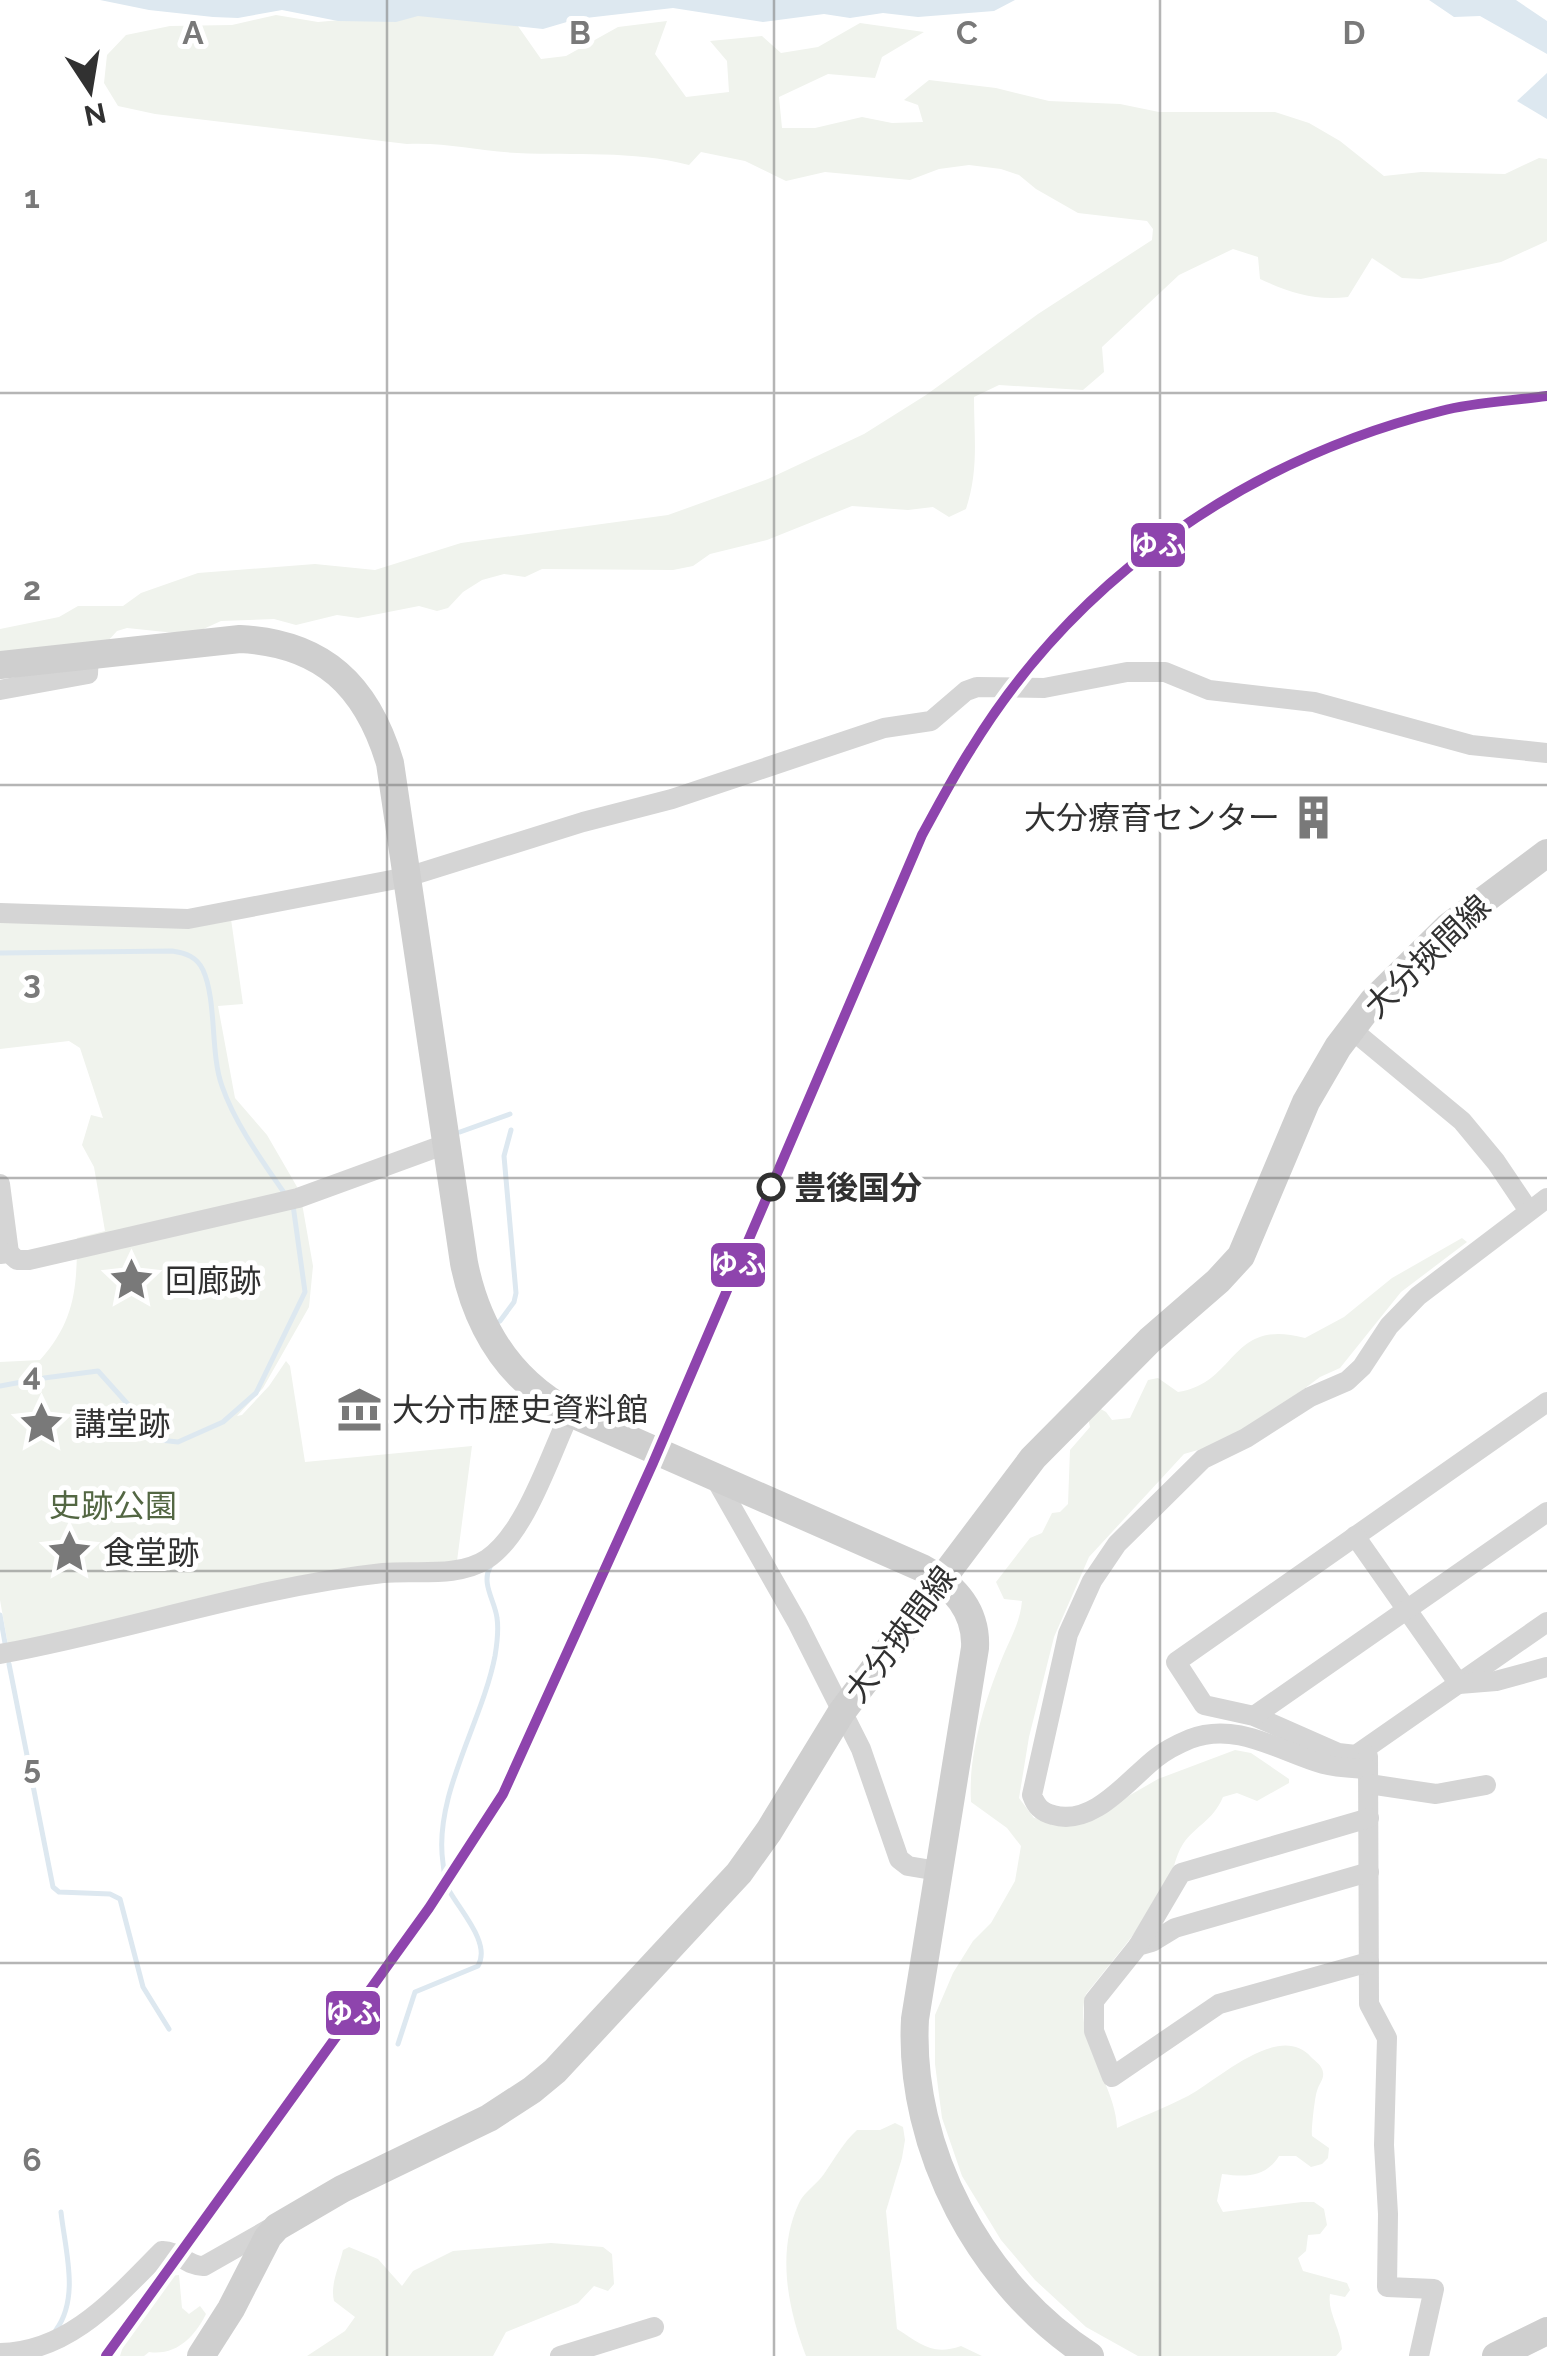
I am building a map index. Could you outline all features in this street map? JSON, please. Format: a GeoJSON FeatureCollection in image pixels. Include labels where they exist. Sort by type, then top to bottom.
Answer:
{"type":"FeatureCollection","features":[{"type":"Feature","properties":{"kind":"street"},"geometry":{"type":"LineString","coordinates":[[0,665],[221,639],[260,640],[303,651],[337,672],[364,702],[386,747],[464,1262],[482,1325],[520,1377],[570,1413],[913,1564],[941,1580],[967,1609],[975,1638],[914,2037],[920,2097],[932,2143],[965,2220],[998,2270],[1035,2312],[1090,2356]]}},
{"type":"Feature","properties":{"kind":"street"},"geometry":{"type":"LineString","coordinates":[[0,690],[88,674],[89,654]]}},
{"type":"Feature","properties":{"kind":"street"},"geometry":{"type":"LineString","coordinates":[[0,913],[188,919],[407,877],[582,822],[688,794],[884,728],[931,721],[977,687],[1044,688],[1127,672],[1165,672],[1209,690],[1314,702],[1470,745],[1547,753]]}},
{"type":"Feature","properties":{"kind":"street","name":"大分挾間線"},"geometry":{"type":"LineString","coordinates":[[202,2356],[272,2232],[296,2213],[489,2118],[543,2082],[739,1873],[769,1832],[841,1713],[1053,1436],[1241,1256],[1306,1102],[1352,1029],[1387,985],[1432,942],[1547,853]]}},
{"type":"Feature","properties":{"kind":"street"},"geometry":{"type":"LineString","coordinates":[[1352,1029],[1462,1121],[1529,1211]]}},
{"type":"Feature","properties":{"kind":"street"},"geometry":{"type":"LineString","coordinates":[[0,1184],[4,1254],[30,1260],[313,1193],[446,1144]]}},
{"type":"Feature","properties":{"kind":"street"},"geometry":{"type":"LineString","coordinates":[[1486,1785],[1436,1794],[1368,1767],[1324,1764],[1241,1735],[1215,1733],[1170,1748],[1106,1800],[1082,1814],[1066,1818],[1044,1812],[1032,1795],[1068,1634],[1084,1594],[1118,1544],[1203,1458],[1246,1438],[1310,1397],[1347,1382],[1404,1309],[1547,1198]]}},
{"type":"Feature","properties":{"kind":"street"},"geometry":{"type":"LineString","coordinates":[[1419,2356],[1434,2289],[1387,2287],[1387,2038],[1370,2004],[1368,1767],[1356,1755],[1338,1753],[1254,1716],[1204,1705],[1176,1662],[1547,1402]]}},
{"type":"Feature","properties":{"kind":"street"},"geometry":{"type":"LineString","coordinates":[[0,1654],[314,1584],[400,1571],[458,1570],[480,1563],[497,1551],[515,1528],[570,1413]]}},
{"type":"Feature","properties":{"kind":"street"},"geometry":{"type":"LineString","coordinates":[[715,1478],[797,1622],[860,1749],[901,1862],[938,1871]]}},
{"type":"Feature","properties":{"kind":"street"},"geometry":{"type":"LineString","coordinates":[[1254,1716],[1547,1512]]}},
{"type":"Feature","properties":{"kind":"street"},"geometry":{"type":"LineString","coordinates":[[1355,1536],[1459,1684]]}},
{"type":"Feature","properties":{"kind":"street"},"geometry":{"type":"LineString","coordinates":[[1368,1767],[1459,1684],[1547,1622]]}},
{"type":"Feature","properties":{"kind":"street"},"geometry":{"type":"LineString","coordinates":[[1459,1684],[1496,1681],[1547,1667]]}},
{"type":"Feature","properties":{"kind":"street"},"geometry":{"type":"LineString","coordinates":[[1369,1818],[1181,1873],[1138,1946],[1094,2001],[1094,2030],[1112,2077],[1218,2004],[1369,1962]]}},
{"type":"Feature","properties":{"kind":"street"},"geometry":{"type":"LineString","coordinates":[[1138,1946],[1175,1928],[1369,1872]]}},
{"type":"Feature","properties":{"kind":"street"},"geometry":{"type":"LineString","coordinates":[[0,2354],[32,2351],[59,2340],[110,2303],[162,2251],[195,2266],[204,2266],[254,2236],[272,2232]]}},
{"type":"Feature","properties":{"kind":"street"},"geometry":{"type":"LineString","coordinates":[[560,2356],[654,2327]]}},
{"type":"Feature","properties":{"kind":"street"},"geometry":{"type":"LineString","coordinates":[[1496,2356],[1547,2331]]}},
{"type":"Feature","properties":{"kind":"green space"},"geometry":{"type":"Polygon","coordinates":[[[419,13],[513,19],[541,59],[566,56],[618,27],[667,21],[655,54],[686,97],[729,92],[727,61],[710,41],[762,36],[781,53],[818,47],[860,23],[924,32],[882,57],[875,78],[828,74],[779,97],[782,128],[815,128],[862,117],[892,123],[923,122],[918,105],[904,100],[929,80],[996,88],[1049,101],[1120,104],[1159,112],[1275,112],[1309,123],[1340,141],[1384,176],[1421,172],[1505,174],[1539,158],[1547,159],[1547,241],[1501,262],[1421,279],[1402,278],[1372,258],[1348,297],[1336,298],[1303,295],[1260,279],[1258,257],[1233,249],[1179,275],[1102,347],[1104,372],[1083,390],[999,385],[974,397],[973,480],[966,509],[949,517],[933,507],[908,510],[852,506],[767,540],[710,554],[693,566],[673,570],[542,569],[525,577],[504,574],[482,580],[448,608],[437,611],[419,606],[358,618],[337,615],[296,625],[274,619],[221,621],[199,631],[175,633],[127,628],[117,631],[108,641],[0,653],[0,629],[59,617],[78,606],[123,606],[141,593],[198,573],[315,564],[375,570],[461,543],[668,515],[768,479],[864,434],[1152,240],[1153,229],[1147,221],[1078,213],[1019,175],[1001,169],[969,165],[939,169],[910,180],[825,172],[786,181],[745,161],[701,152],[689,165],[625,155],[517,153],[407,144],[155,114],[118,106],[104,83],[107,55],[126,35],[170,26],[232,25],[276,15],[318,22],[419,13]]]}},
{"type":"Feature","properties":{"kind":"green space","name":"史跡公園"},"geometry":{"type":"Polygon","coordinates":[[[230,912],[243,1004],[218,1006],[235,1098],[267,1135],[300,1192],[313,1266],[309,1307],[263,1388],[237,1416],[269,1386],[286,1361],[290,1366],[305,1462],[472,1446],[457,1561],[8,1645],[0,1600],[0,1362],[40,1360],[52,1346],[72,1303],[77,1238],[105,1231],[94,1167],[82,1145],[91,1115],[103,1118],[80,1048],[69,1041],[0,1049],[0,916],[230,912]]]}},
{"type":"Feature","properties":{"kind":"green space"},"geometry":{"type":"Polygon","coordinates":[[[1462,1238],[1467,1242],[1401,1292],[1340,1368],[1320,1377],[1265,1418],[1219,1444],[1184,1454],[1089,1557],[1054,1637],[1029,1737],[1019,1798],[1034,1818],[1080,1824],[1158,1779],[1235,1750],[1251,1753],[1289,1779],[1289,1783],[1257,1801],[1237,1793],[1223,1797],[1188,1838],[1157,1901],[1086,1994],[1085,2028],[1110,2095],[1117,2128],[1188,2096],[1266,2049],[1298,2048],[1317,2063],[1323,2075],[1316,2094],[1312,2136],[1329,2148],[1328,2158],[1311,2167],[1296,2156],[1279,2156],[1268,2169],[1254,2174],[1222,2174],[1217,2201],[1223,2212],[1314,2202],[1324,2209],[1327,2225],[1320,2234],[1308,2235],[1306,2251],[1298,2258],[1303,2271],[1347,2283],[1350,2290],[1345,2297],[1330,2294],[1342,2349],[1336,2356],[1138,2356],[1086,2327],[1035,2280],[1001,2240],[962,2176],[942,2118],[935,2064],[935,2015],[953,1973],[973,1941],[991,1923],[1015,1881],[1021,1846],[1007,1828],[971,1802],[972,1766],[983,1712],[1017,1625],[1022,1601],[1004,1599],[996,1582],[1030,1538],[1042,1533],[1052,1513],[1060,1512],[1068,1504],[1070,1450],[1090,1427],[1088,1418],[1099,1408],[1112,1420],[1130,1418],[1148,1380],[1158,1378],[1178,1392],[1212,1377],[1247,1343],[1262,1336],[1305,1338],[1344,1317],[1392,1278],[1462,1238]]]}},
{"type":"Feature","properties":{"kind":"green space"},"geometry":{"type":"Polygon","coordinates":[[[895,2123],[903,2127],[905,2140],[886,2211],[897,2329],[927,2347],[942,2350],[961,2346],[982,2356],[806,2356],[790,2300],[786,2261],[799,2203],[857,2130],[880,2130],[895,2123]]]}},
{"type":"Feature","properties":{"kind":"green space"},"geometry":{"type":"Polygon","coordinates":[[[551,2243],[603,2247],[612,2254],[614,2284],[608,2291],[594,2286],[578,2303],[506,2332],[493,2356],[307,2356],[345,2331],[355,2317],[334,2301],[333,2295],[343,2250],[349,2247],[378,2259],[402,2286],[413,2271],[453,2251],[551,2243]]]}},
{"type":"Feature","properties":{"kind":"green space"},"geometry":{"type":"Polygon","coordinates":[[[179,2275],[182,2308],[189,2314],[200,2306],[206,2314],[196,2330],[184,2343],[168,2351],[120,2356],[126,2337],[169,2276],[179,2275]]]}},
{"type":"Feature","properties":{"kind":"shaded area"},"geometry":{"type":"Polygon","coordinates":[[[100,0],[1015,0],[994,11],[918,17],[883,13],[850,18],[824,14],[763,22],[673,8],[577,19],[543,29],[418,16],[396,22],[338,21],[282,10],[238,18],[213,17],[100,0]]]}},
{"type":"Feature","properties":{"kind":"shaded area"},"geometry":{"type":"Polygon","coordinates":[[[1429,0],[1516,0],[1547,21],[1547,54],[1480,16],[1454,17],[1429,0]]]}},
{"type":"Feature","properties":{"kind":"shaded area"},"geometry":{"type":"Polygon","coordinates":[[[1547,73],[1547,119],[1517,101],[1547,73]]]}},
{"type":"Feature","properties":{"kind":"waterway"},"geometry":{"type":"LineString","coordinates":[[0,953],[172,951],[194,959],[207,983],[222,1086],[242,1128],[285,1194]]}},
{"type":"Feature","properties":{"kind":"waterway"},"geometry":{"type":"LineString","coordinates":[[460,1132],[510,1114]]}},
{"type":"Feature","properties":{"kind":"waterway"},"geometry":{"type":"LineString","coordinates":[[500,1321],[516,1293],[504,1156],[511,1130]]}},
{"type":"Feature","properties":{"kind":"waterway"},"geometry":{"type":"LineString","coordinates":[[44,1378],[98,1371],[160,1440],[178,1442],[223,1422],[256,1393],[305,1292],[293,1205]]}},
{"type":"Feature","properties":{"kind":"waterway"},"geometry":{"type":"LineString","coordinates":[[0,1386],[27,1381]]}},
{"type":"Feature","properties":{"kind":"waterway"},"geometry":{"type":"LineString","coordinates":[[398,2044],[415,1992],[478,1966],[481,1957],[478,1938],[447,1885],[442,1838],[452,1786],[495,1656],[498,1623],[488,1586],[490,1567]]}},
{"type":"Feature","properties":{"kind":"waterway"},"geometry":{"type":"LineString","coordinates":[[0,1615],[5,1643]]}},
{"type":"Feature","properties":{"kind":"waterway"},"geometry":{"type":"LineString","coordinates":[[9,1664],[53,1887],[59,1892],[110,1894],[120,1899],[143,1987],[169,2029]]}},
{"type":"Feature","properties":{"kind":"waterway"},"geometry":{"type":"LineString","coordinates":[[56,2330],[69,2288],[61,2212]]}},
{"type":"Feature","properties":{"kind":"transit line","name":"ゆふ"},"geometry":{"type":"LineString","coordinates":[[106,2356],[429,1908],[503,1794],[653,1463],[922,835],[964,760],[1013,687],[1062,630],[1115,579],[1173,534],[1235,494],[1301,460],[1370,432],[1454,408],[1547,396]]}},
{"type":"Feature","properties":{"kind":"place","name":"大分療育センター"},"geometry":{"type":"Point","coordinates":[1313,817]}},
{"type":"Feature","properties":{"kind":"place","name":"豊後国分"},"geometry":{"type":"Point","coordinates":[771,1187]}},
{"type":"Feature","properties":{"kind":"place","name":"回廊跡"},"geometry":{"type":"Point","coordinates":[132,1280]}},
{"type":"Feature","properties":{"kind":"place","name":"大分市歴史資料館"},"geometry":{"type":"Point","coordinates":[359,1409]}},
{"type":"Feature","properties":{"kind":"place","name":"講堂跡"},"geometry":{"type":"Point","coordinates":[41,1423]}},
{"type":"Feature","properties":{"kind":"place","name":"食堂跡"},"geometry":{"type":"Point","coordinates":[70,1552]}}]}
